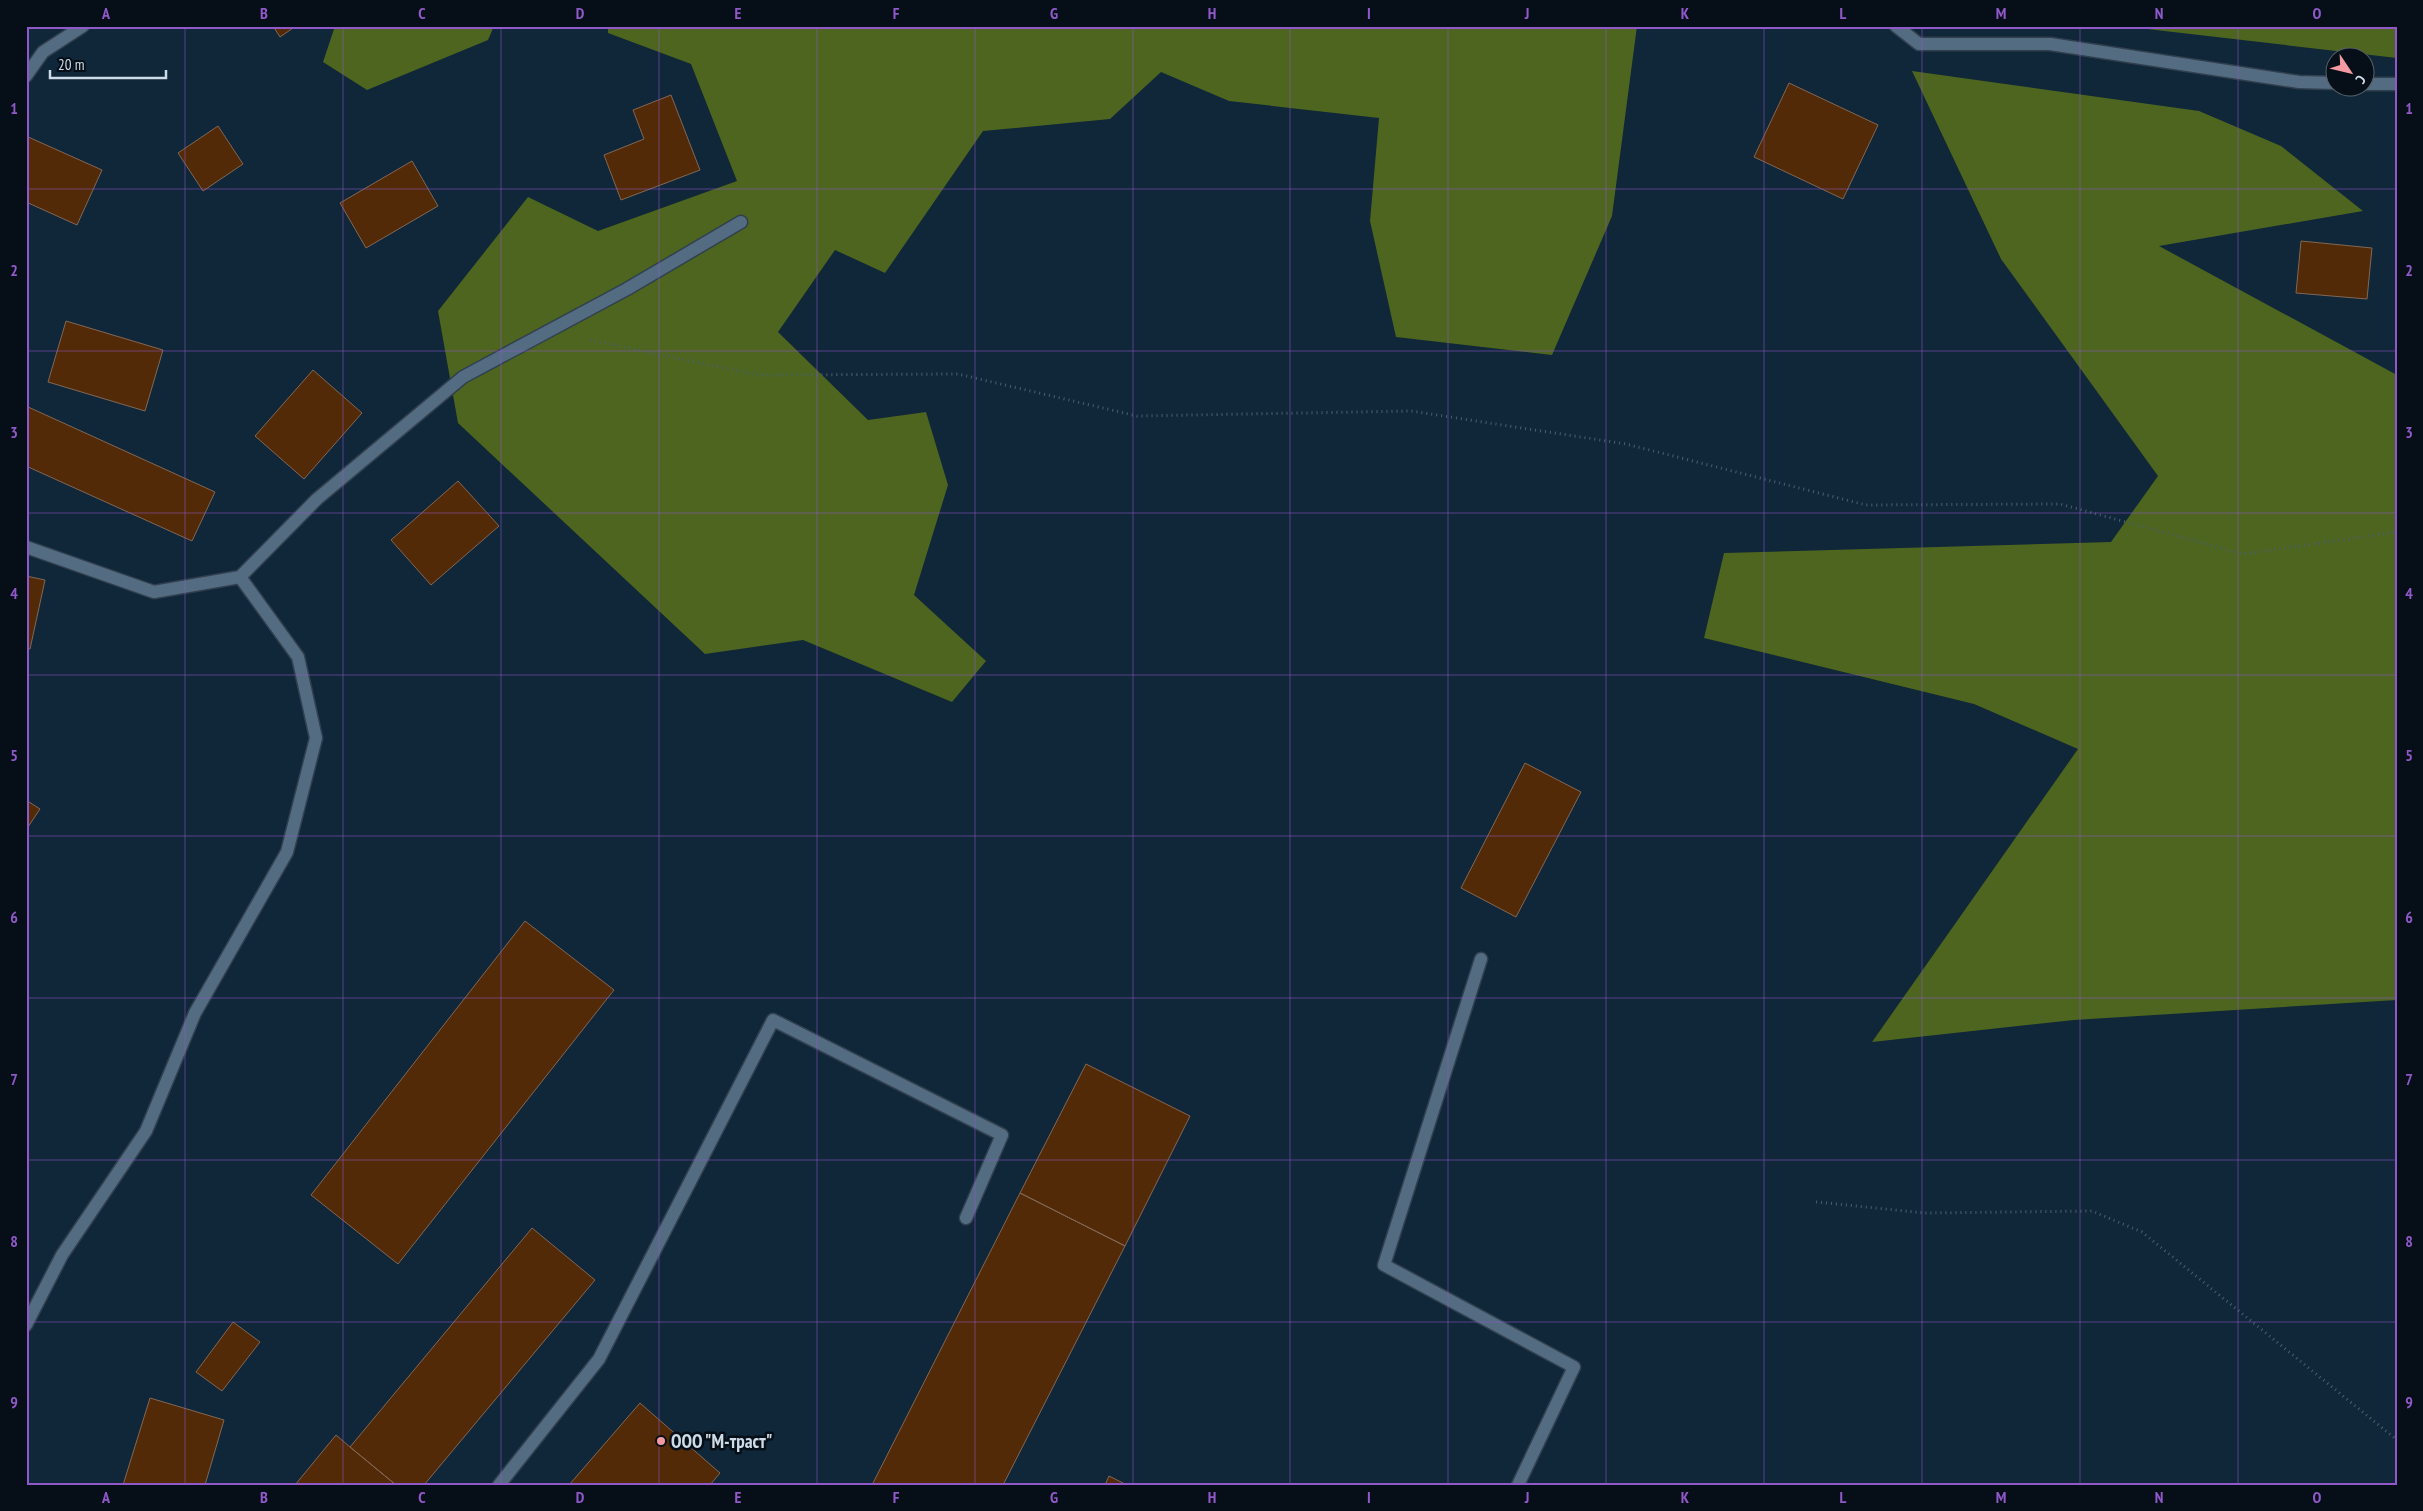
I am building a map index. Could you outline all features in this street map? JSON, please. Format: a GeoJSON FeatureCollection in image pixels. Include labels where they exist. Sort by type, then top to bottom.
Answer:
{"type":"FeatureCollection","features":[{"type":"Feature","properties":{"kind":"street"},"geometry":{"type":"LineString","coordinates":[[26,76],[43,52],[82,26]]}},
{"type":"Feature","properties":{"kind":"street"},"geometry":{"type":"LineString","coordinates":[[1896,26],[1919,44],[2050,44],[2299,82],[2326,83]]}},
{"type":"Feature","properties":{"kind":"street"},"geometry":{"type":"LineString","coordinates":[[2376,84],[2397,84]]}},
{"type":"Feature","properties":{"kind":"street"},"geometry":{"type":"LineString","coordinates":[[26,547],[154,592],[240,577],[316,499],[463,377],[627,289],[741,222]]}},
{"type":"Feature","properties":{"kind":"street"},"geometry":{"type":"LineString","coordinates":[[26,1325],[62,1255],[146,1131],[195,1013],[287,852],[316,738],[298,657],[240,577]]}},
{"type":"Feature","properties":{"kind":"street"},"geometry":{"type":"LineString","coordinates":[[1481,958],[1384,1265],[1574,1367],[1518,1485]]}},
{"type":"Feature","properties":{"kind":"street"},"geometry":{"type":"LineString","coordinates":[[499,1485],[598,1359],[773,1020],[1002,1134],[966,1218]]}},
{"type":"Feature","properties":{"kind":"path"},"geometry":{"type":"LineString","coordinates":[[548,331],[758,375],[958,374],[1137,416],[1411,411],[1626,444],[1866,505],[2060,504],[2243,554],[2397,532]]}},
{"type":"Feature","properties":{"kind":"path"},"geometry":{"type":"LineString","coordinates":[[1816,1202],[1925,1213],[2092,1211],[2142,1232],[2397,1440]]}},
{"type":"Feature","properties":{"kind":"green space"},"geometry":{"type":"Polygon","coordinates":[[[335,26],[494,26],[488,40],[367,90],[323,62],[335,26]]]}},
{"type":"Feature","properties":{"kind":"green space"},"geometry":{"type":"Polygon","coordinates":[[[608,26],[1637,26],[1612,216],[1552,355],[1396,337],[1370,221],[1379,118],[1229,101],[1161,72],[1110,119],[983,131],[885,273],[835,250],[778,332],[868,420],[926,412],[948,485],[914,595],[986,661],[952,702],[803,640],[705,654],[458,423],[438,311],[528,197],[598,231],[737,181],[691,64],[608,33],[608,26]]]}},
{"type":"Feature","properties":{"kind":"green space"},"geometry":{"type":"Polygon","coordinates":[[[2121,26],[2397,26],[2397,58],[2376,56],[2376,48],[2326,48],[2326,50],[2121,26]]]}},
{"type":"Feature","properties":{"kind":"green space"},"geometry":{"type":"Polygon","coordinates":[[[1912,71],[2199,111],[2281,146],[2363,211],[2159,246],[2397,375],[2397,1000],[2074,1020],[1872,1042],[2078,749],[1974,704],[1704,638],[1724,553],[2111,542],[2158,476],[2001,259],[1912,71]]]}},
{"type":"Feature","properties":{"kind":"building"},"geometry":{"type":"Polygon","coordinates":[[[273,26],[296,26],[280,37],[273,26]]]}},
{"type":"Feature","properties":{"kind":"building"},"geometry":{"type":"Polygon","coordinates":[[[1789,83],[1878,125],[1843,199],[1754,157],[1789,83]]]}},
{"type":"Feature","properties":{"kind":"building"},"geometry":{"type":"Polygon","coordinates":[[[671,95],[700,170],[621,200],[604,155],[644,139],[633,110],[671,95]]]}},
{"type":"Feature","properties":{"kind":"building"},"geometry":{"type":"Polygon","coordinates":[[[218,126],[243,164],[203,191],[178,153],[218,126]]]}},
{"type":"Feature","properties":{"kind":"building"},"geometry":{"type":"Polygon","coordinates":[[[26,136],[102,170],[77,225],[26,202],[26,136]]]}},
{"type":"Feature","properties":{"kind":"building"},"geometry":{"type":"Polygon","coordinates":[[[412,161],[438,206],[366,248],[340,203],[412,161]]]}},
{"type":"Feature","properties":{"kind":"building"},"geometry":{"type":"Polygon","coordinates":[[[2301,241],[2372,248],[2367,299],[2296,293],[2301,241]]]}},
{"type":"Feature","properties":{"kind":"building"},"geometry":{"type":"Polygon","coordinates":[[[66,321],[163,350],[145,411],[48,382],[66,321]]]}},
{"type":"Feature","properties":{"kind":"building"},"geometry":{"type":"Polygon","coordinates":[[[313,370],[362,413],[304,479],[255,436],[313,370]]]}},
{"type":"Feature","properties":{"kind":"building"},"geometry":{"type":"Polygon","coordinates":[[[26,406],[215,492],[192,541],[26,466],[26,406]]]}},
{"type":"Feature","properties":{"kind":"building"},"geometry":{"type":"Polygon","coordinates":[[[458,481],[499,526],[431,585],[391,540],[458,481]]]}},
{"type":"Feature","properties":{"kind":"building"},"geometry":{"type":"Polygon","coordinates":[[[26,576],[45,580],[30,649],[26,648],[26,576]]]}},
{"type":"Feature","properties":{"kind":"building"},"geometry":{"type":"Polygon","coordinates":[[[1525,763],[1581,792],[1516,917],[1461,888],[1525,763]]]}},
{"type":"Feature","properties":{"kind":"building"},"geometry":{"type":"Polygon","coordinates":[[[26,800],[40,809],[26,830],[26,800]]]}},
{"type":"Feature","properties":{"kind":"building"},"geometry":{"type":"Polygon","coordinates":[[[525,921],[614,990],[398,1264],[311,1195],[525,921]]]}},
{"type":"Feature","properties":{"kind":"building"},"geometry":{"type":"Polygon","coordinates":[[[1086,1064],[1190,1116],[1125,1246],[1020,1193],[1086,1064]]]}},
{"type":"Feature","properties":{"kind":"building"},"geometry":{"type":"Polygon","coordinates":[[[1020,1193],[1125,1246],[1003,1485],[872,1485],[1020,1193]]]}},
{"type":"Feature","properties":{"kind":"building"},"geometry":{"type":"Polygon","coordinates":[[[532,1228],[595,1280],[424,1485],[396,1485],[350,1447],[532,1228]]]}},
{"type":"Feature","properties":{"kind":"building"},"geometry":{"type":"Polygon","coordinates":[[[233,1322],[260,1342],[222,1391],[196,1372],[233,1322]]]}},
{"type":"Feature","properties":{"kind":"building"},"geometry":{"type":"Polygon","coordinates":[[[150,1398],[224,1420],[205,1485],[123,1485],[150,1398]]]}},
{"type":"Feature","properties":{"kind":"building"},"geometry":{"type":"Polygon","coordinates":[[[640,1403],[720,1473],[710,1485],[569,1485],[640,1403]]]}},
{"type":"Feature","properties":{"kind":"building"},"geometry":{"type":"Polygon","coordinates":[[[336,1435],[350,1447],[396,1485],[295,1485],[336,1435]]]}},
{"type":"Feature","properties":{"kind":"building"},"geometry":{"type":"Polygon","coordinates":[[[1109,1476],[1127,1485],[1105,1485],[1109,1476]]]}},
{"type":"Feature","properties":{"kind":"place","name":"ООО \"М-траст\""},"geometry":{"type":"Point","coordinates":[661,1441]}}]}
